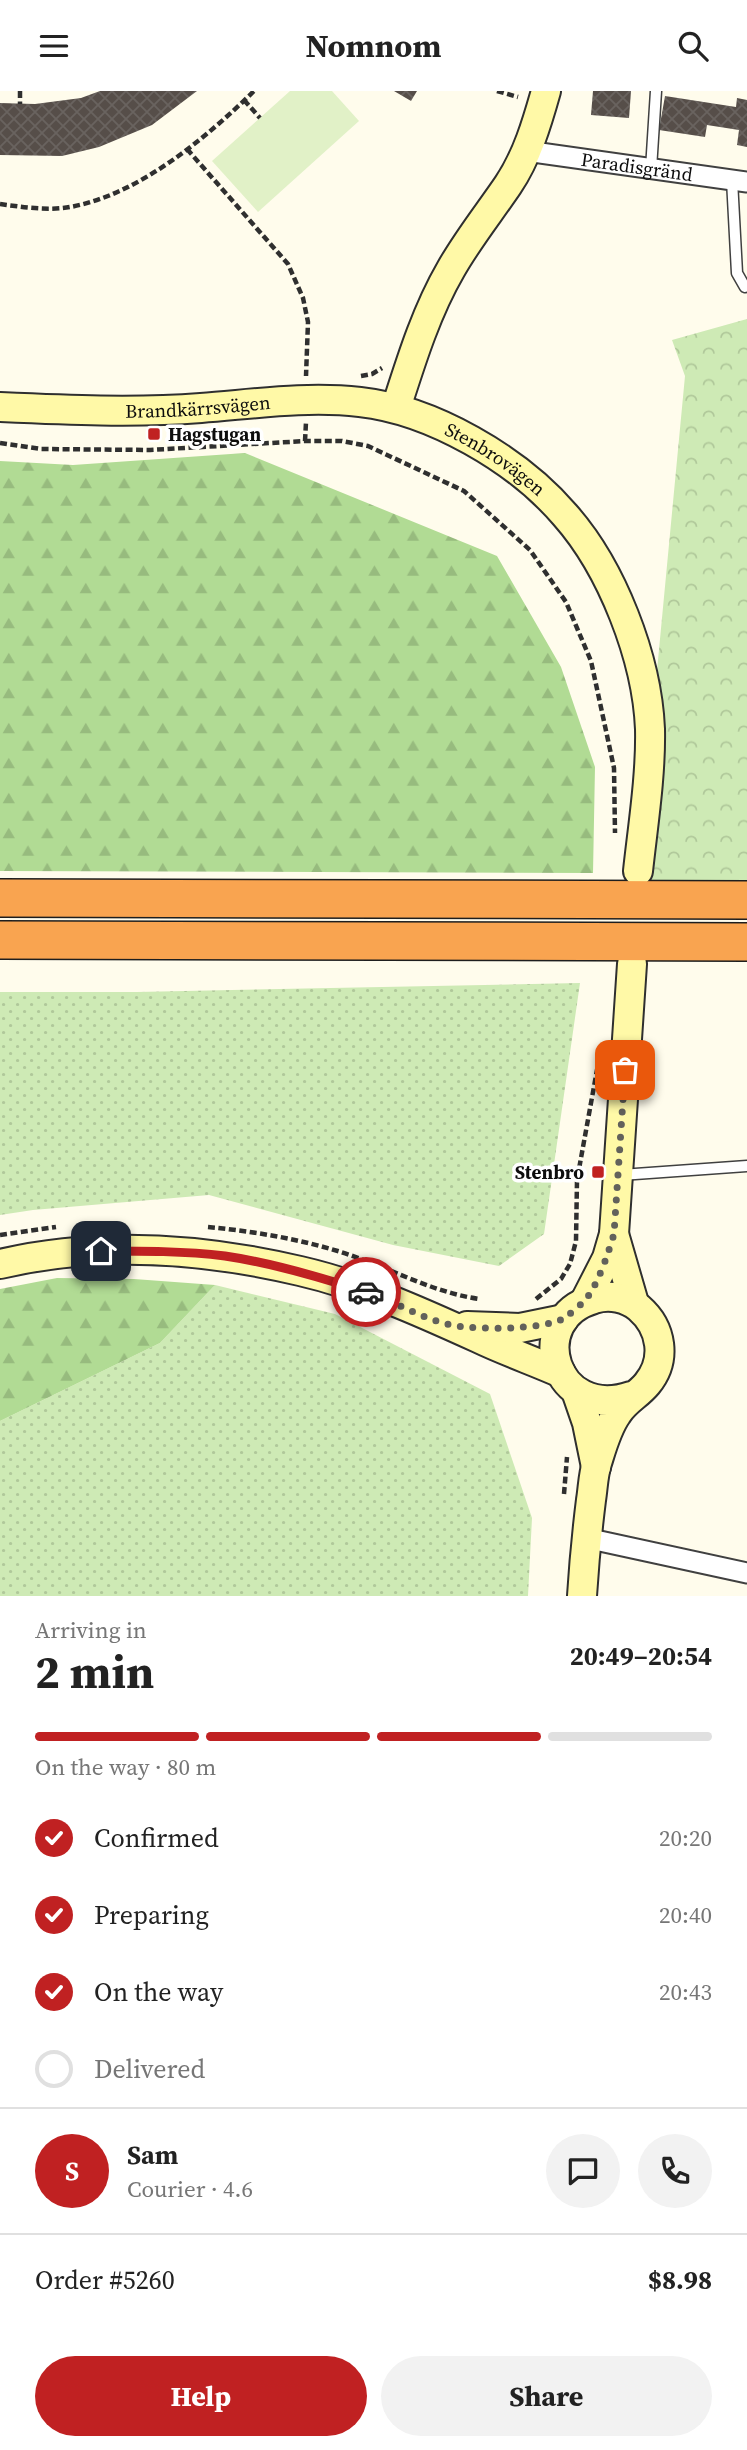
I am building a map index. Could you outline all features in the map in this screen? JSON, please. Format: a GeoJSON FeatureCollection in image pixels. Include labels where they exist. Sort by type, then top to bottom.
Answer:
{"type":"FeatureCollection","features":[{"type":"Feature","properties":{"kind":"highway"},"geometry":{"type":"LineString","coordinates":[[0,898],[747,900]]}},
{"type":"Feature","properties":{"kind":"highway"},"geometry":{"type":"LineString","coordinates":[[0,940],[747,942]]}},
{"type":"Feature","properties":{"kind":"street"},"geometry":{"type":"LineString","coordinates":[[396,408],[435,298],[451,268],[509,184],[526,151],[544,97]]}},
{"type":"Feature","properties":{"kind":"street","name":"Paradisgränd"},"geometry":{"type":"LineString","coordinates":[[526,151],[740,181]]}},
{"type":"Feature","properties":{"kind":"street","name":"Brandkärrsvägen"},"geometry":{"type":"LineString","coordinates":[[0,407],[95,412],[200,408],[307,399],[360,402],[396,408]]}},
{"type":"Feature","properties":{"kind":"street","name":"Stenbrovägen"},"geometry":{"type":"LineString","coordinates":[[396,408],[455,433],[510,466],[565,515],[601,566],[620,606],[637,658],[650,729],[638,871]]}},
{"type":"Feature","properties":{"kind":"street"},"geometry":{"type":"LineString","coordinates":[[596,1467],[587,1423],[554,1350],[557,1333],[607,1258],[614,1234],[632,964]]}},
{"type":"Feature","properties":{"kind":"street"},"geometry":{"type":"LineString","coordinates":[[614,1234],[634,1303]]}},
{"type":"Feature","properties":{"kind":"street"},"geometry":{"type":"LineString","coordinates":[[0,1264],[25,1258],[101,1251],[164,1250],[226,1256],[301,1271],[374,1294],[450,1325],[568,1382],[588,1398],[602,1402],[631,1396]]}},
{"type":"Feature","properties":{"kind":"street"},"geometry":{"type":"LineString","coordinates":[[450,1325],[520,1328],[574,1310],[601,1297],[618,1297],[634,1303],[648,1315],[657,1332],[660,1351],[656,1369],[646,1385],[631,1396],[617,1413],[596,1467],[586,1538],[582,1596]]}},
{"type":"Feature","properties":{"kind":"street"},"geometry":{"type":"LineString","coordinates":[[586,1538],[747,1573]]}},
{"type":"Feature","properties":{"kind":"lane"},"geometry":{"type":"LineString","coordinates":[[651,169],[656,91]]}},
{"type":"Feature","properties":{"kind":"lane"},"geometry":{"type":"LineString","coordinates":[[740,181],[737,273],[745,287]]}},
{"type":"Feature","properties":{"kind":"lane"},"geometry":{"type":"LineString","coordinates":[[617,1176],[747,1166]]}},
{"type":"Feature","properties":{"kind":"path"},"geometry":{"type":"LineString","coordinates":[[20,91],[20,104]]}},
{"type":"Feature","properties":{"kind":"path"},"geometry":{"type":"LineString","coordinates":[[0,204],[67,208],[105,199],[156,171],[187,149],[254,91]]}},
{"type":"Feature","properties":{"kind":"path"},"geometry":{"type":"LineString","coordinates":[[497,91],[544,97]]}},
{"type":"Feature","properties":{"kind":"path"},"geometry":{"type":"LineString","coordinates":[[244,100],[260,118]]}},
{"type":"Feature","properties":{"kind":"path"},"geometry":{"type":"LineString","coordinates":[[187,149],[288,264],[303,298],[308,322],[306,378]]}},
{"type":"Feature","properties":{"kind":"path"},"geometry":{"type":"LineString","coordinates":[[0,443],[41,449],[150,450],[342,441],[368,446],[464,491],[530,550],[566,602],[591,661],[614,768],[616,840]]}},
{"type":"Feature","properties":{"kind":"green space"},"geometry":{"type":"Polygon","coordinates":[[[290,91],[332,91],[359,121],[258,212],[212,161],[290,91]]]}},
{"type":"Feature","properties":{"kind":"green space"},"geometry":{"type":"Polygon","coordinates":[[[747,319],[747,882],[637,881],[685,376],[672,340],[747,319]]]}},
{"type":"Feature","properties":{"kind":"green space"},"geometry":{"type":"Polygon","coordinates":[[[245,453],[497,556],[561,667],[595,767],[593,873],[0,871],[0,461],[73,465],[245,453]]]}},
{"type":"Feature","properties":{"kind":"green space"},"geometry":{"type":"Polygon","coordinates":[[[580,983],[544,1234],[499,1266],[393,1245],[209,1195],[0,1215],[0,992],[137,992],[580,983]]]}},
{"type":"Feature","properties":{"kind":"green space"},"geometry":{"type":"Polygon","coordinates":[[[57,1278],[134,1279],[215,1285],[160,1343],[0,1421],[0,1289],[57,1278]]]}},
{"type":"Feature","properties":{"kind":"green space"},"geometry":{"type":"Polygon","coordinates":[[[215,1285],[335,1314],[490,1394],[532,1518],[528,1596],[0,1596],[0,1421],[160,1343],[215,1285]]]}},
{"type":"Feature","properties":{"kind":"building"},"geometry":{"type":"Polygon","coordinates":[[[100,91],[197,91],[152,125],[99,147],[62,156],[0,155],[0,103],[35,104],[81,98],[100,91]]]}},
{"type":"Feature","properties":{"kind":"building"},"geometry":{"type":"Polygon","coordinates":[[[394,91],[417,91],[411,101],[394,91]]]}},
{"type":"Feature","properties":{"kind":"building"},"geometry":{"type":"Polygon","coordinates":[[[593,91],[631,91],[629,118],[591,115],[593,91]]]}},
{"type":"Feature","properties":{"kind":"building"},"geometry":{"type":"Polygon","coordinates":[[[665,96],[736,107],[737,98],[747,100],[747,147],[737,145],[739,130],[707,125],[705,137],[659,130],[665,96]]]}},
{"type":"Feature","properties":{"kind":"way so far"},"geometry":{"type":"LineString","coordinates":[[366,1292],[450,1325],[487,1328],[520,1328],[564,1319],[585,1301],[607,1258],[614,1234],[625,1070]]}},
{"type":"Feature","properties":{"kind":"place","name":"Hagstugan"},"geometry":{"type":"Point","coordinates":[154,434]}},
{"type":"Feature","properties":{"kind":"place","name":"Stenbro"},"geometry":{"type":"Point","coordinates":[598,1172]}},
{"type":"Feature","properties":{"kind":"route"},"geometry":{"type":"LineString","coordinates":[[101,1251],[164,1250],[226,1256],[301,1271],[366,1292]]}}]}
